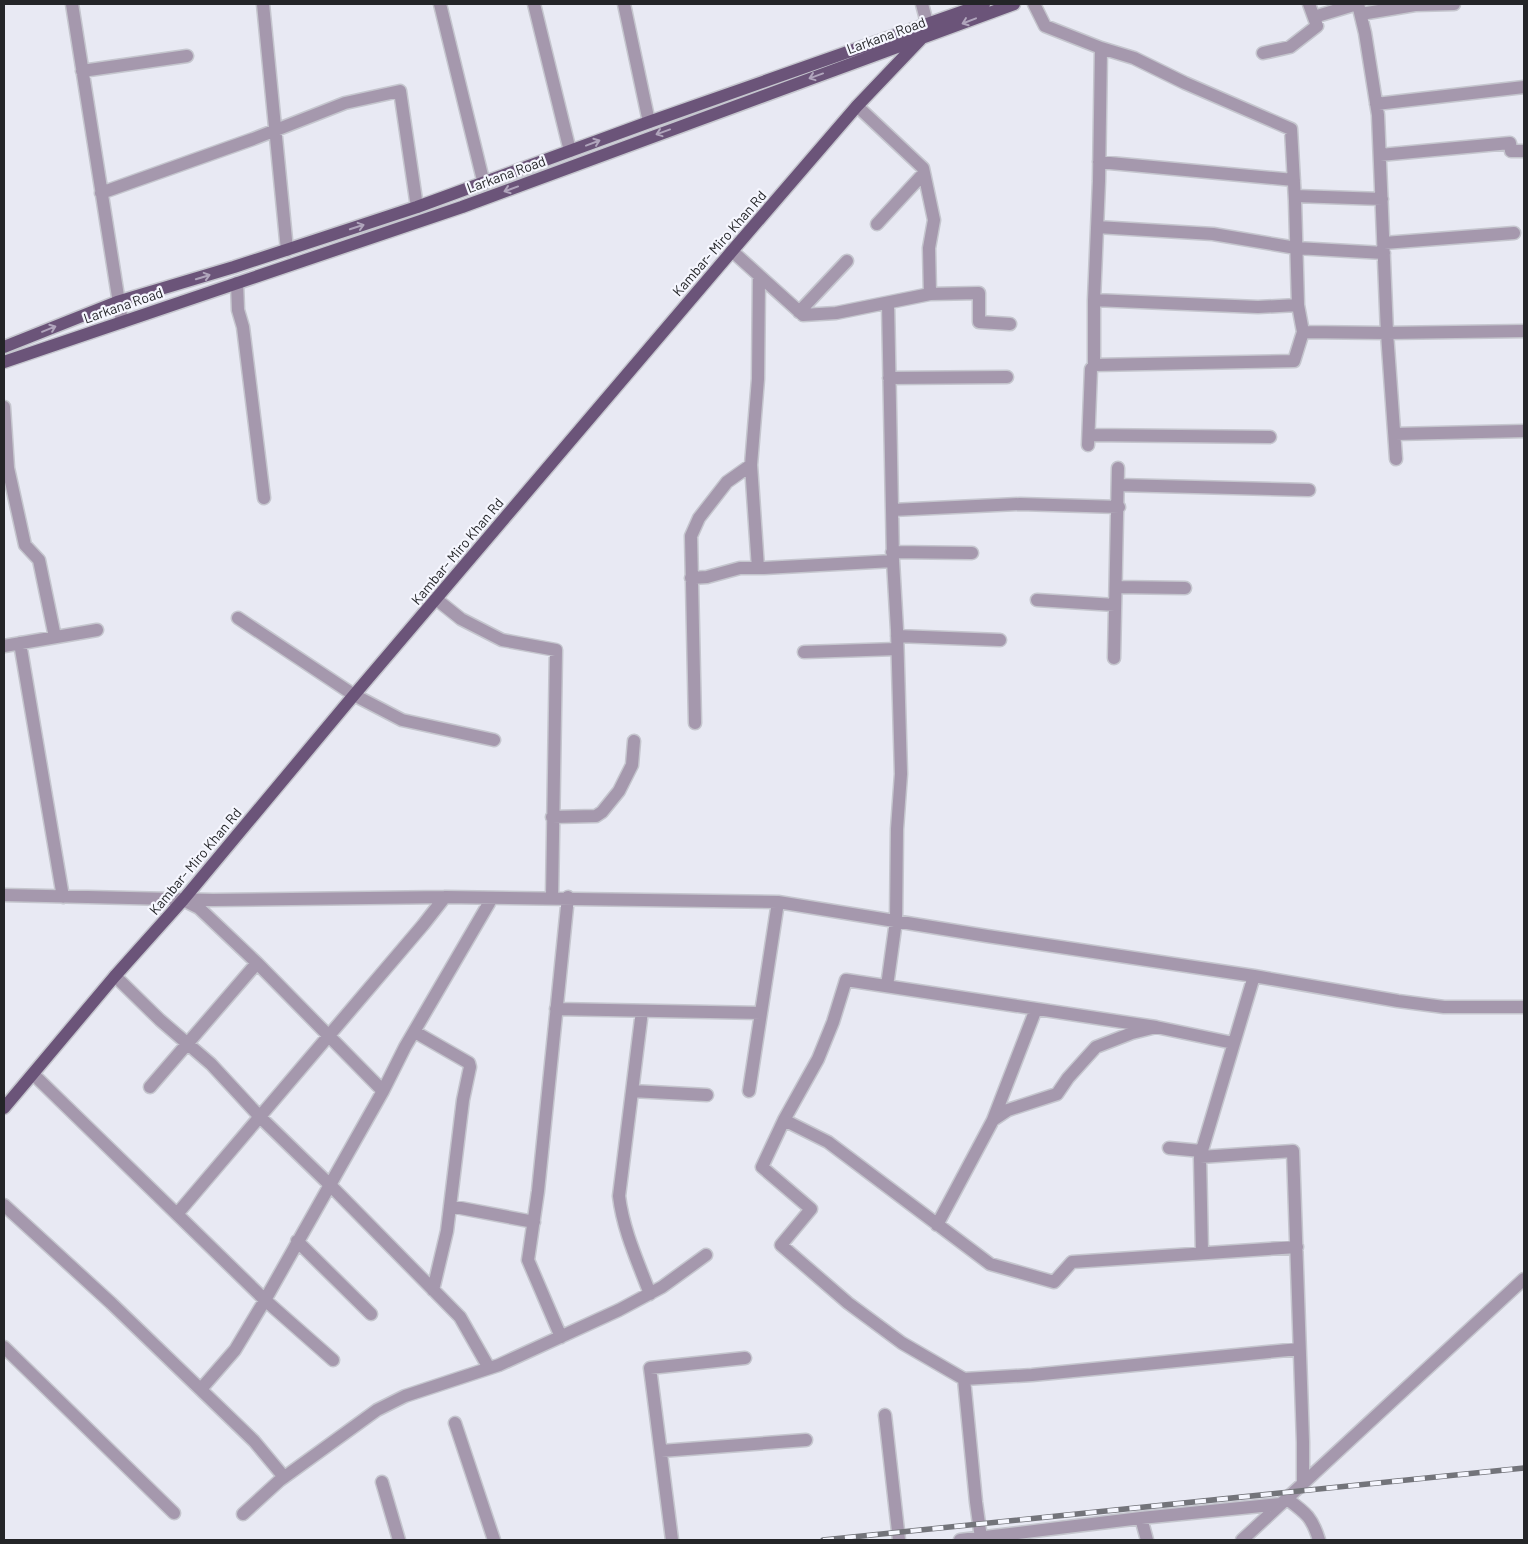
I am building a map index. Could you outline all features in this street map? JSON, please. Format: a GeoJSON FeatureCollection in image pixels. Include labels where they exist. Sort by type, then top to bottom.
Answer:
{"type":"FeatureCollection","features":[{"type":"Feature","properties":{"kind":"main road","name":"Larkana Road"},"geometry":{"type":"LineString","coordinates":[[4,362],[462,207],[933,21],[984,4]]}},
{"type":"Feature","properties":{"kind":"main road","name":"Larkana Road"},"geometry":{"type":"LineString","coordinates":[[4,347],[117,302],[234,267],[417,207],[649,122],[738,98],[921,38],[1014,4]]}},
{"type":"Feature","properties":{"kind":"main road","name":"Kambar- Miro Khan Rd"},"geometry":{"type":"LineString","coordinates":[[4,1108],[115,976],[183,900],[354,695],[732,251],[856,106],[921,38],[933,21]]}},
{"type":"Feature","properties":{"kind":"street"},"geometry":{"type":"LineString","coordinates":[[72,4],[117,302],[122,322]]}},
{"type":"Feature","properties":{"kind":"street"},"geometry":{"type":"LineString","coordinates":[[263,4],[287,250]]}},
{"type":"Feature","properties":{"kind":"street"},"geometry":{"type":"LineString","coordinates":[[440,4],[484,184]]}},
{"type":"Feature","properties":{"kind":"street"},"geometry":{"type":"LineString","coordinates":[[534,4],[570,152]]}},
{"type":"Feature","properties":{"kind":"street"},"geometry":{"type":"LineString","coordinates":[[624,4],[649,122]]}},
{"type":"Feature","properties":{"kind":"street"},"geometry":{"type":"LineString","coordinates":[[922,4],[933,21]]}},
{"type":"Feature","properties":{"kind":"street"},"geometry":{"type":"LineString","coordinates":[[1034,4],[1045,26],[1101,48],[1134,58],[1185,84],[1291,129],[1298,305],[1303,332],[1294,361],[1094,365]]}},
{"type":"Feature","properties":{"kind":"street"},"geometry":{"type":"LineString","coordinates":[[1263,53],[1290,47],[1317,26],[1309,4]]}},
{"type":"Feature","properties":{"kind":"street"},"geometry":{"type":"LineString","coordinates":[[1314,17],[1359,7],[1454,4]]}},
{"type":"Feature","properties":{"kind":"street"},"geometry":{"type":"LineString","coordinates":[[1359,7],[1376,104],[1396,459]]}},
{"type":"Feature","properties":{"kind":"street"},"geometry":{"type":"LineString","coordinates":[[1101,48],[1094,365],[1091,369],[1089,440],[1270,437]]}},
{"type":"Feature","properties":{"kind":"street"},"geometry":{"type":"LineString","coordinates":[[82,71],[187,56]]}},
{"type":"Feature","properties":{"kind":"street"},"geometry":{"type":"LineString","coordinates":[[1376,104],[1524,87]]}},
{"type":"Feature","properties":{"kind":"street"},"geometry":{"type":"LineString","coordinates":[[101,193],[276,130],[345,102],[400,91],[417,207]]}},
{"type":"Feature","properties":{"kind":"street"},"geometry":{"type":"LineString","coordinates":[[856,106],[923,168],[934,220],[929,248],[930,294]]}},
{"type":"Feature","properties":{"kind":"street"},"geometry":{"type":"LineString","coordinates":[[1380,155],[1510,142],[1511,151],[1524,151]]}},
{"type":"Feature","properties":{"kind":"street"},"geometry":{"type":"LineString","coordinates":[[1099,162],[1294,180]]}},
{"type":"Feature","properties":{"kind":"street"},"geometry":{"type":"LineString","coordinates":[[877,224],[924,173]]}},
{"type":"Feature","properties":{"kind":"street"},"geometry":{"type":"LineString","coordinates":[[1295,196],[1382,198]]}},
{"type":"Feature","properties":{"kind":"street"},"geometry":{"type":"LineString","coordinates":[[1097,227],[1213,234],[1296,248],[1384,248],[1514,233]]}},
{"type":"Feature","properties":{"kind":"street"},"geometry":{"type":"LineString","coordinates":[[732,251],[803,315],[836,313],[930,294],[979,293],[979,322],[1010,324]]}},
{"type":"Feature","properties":{"kind":"street"},"geometry":{"type":"LineString","coordinates":[[799,312],[847,261]]}},
{"type":"Feature","properties":{"kind":"street"},"geometry":{"type":"LineString","coordinates":[[758,568],[751,465],[758,379],[759,276]]}},
{"type":"Feature","properties":{"kind":"street"},"geometry":{"type":"LineString","coordinates":[[237,283],[238,310],[243,327],[264,498]]}},
{"type":"Feature","properties":{"kind":"street"},"geometry":{"type":"LineString","coordinates":[[1094,300],[1258,307],[1298,305]]}},
{"type":"Feature","properties":{"kind":"street"},"geometry":{"type":"LineString","coordinates":[[887,986],[896,922],[897,829],[900,774],[897,636],[892,557],[888,303]]}},
{"type":"Feature","properties":{"kind":"street"},"geometry":{"type":"LineString","coordinates":[[1303,332],[1388,334],[1524,331]]}},
{"type":"Feature","properties":{"kind":"street"},"geometry":{"type":"LineString","coordinates":[[889,378],[1007,377]]}},
{"type":"Feature","properties":{"kind":"street"},"geometry":{"type":"LineString","coordinates":[[4,407],[6,468],[25,545],[39,560],[55,637]]}},
{"type":"Feature","properties":{"kind":"street"},"geometry":{"type":"LineString","coordinates":[[1395,434],[1524,431]]}},
{"type":"Feature","properties":{"kind":"street"},"geometry":{"type":"LineString","coordinates":[[695,723],[691,536],[699,518],[727,482],[751,465]]}},
{"type":"Feature","properties":{"kind":"street"},"geometry":{"type":"LineString","coordinates":[[1114,658],[1118,468]]}},
{"type":"Feature","properties":{"kind":"street"},"geometry":{"type":"LineString","coordinates":[[1118,485],[1309,490]]}},
{"type":"Feature","properties":{"kind":"street"},"geometry":{"type":"LineString","coordinates":[[892,510],[1020,504],[1118,507]]}},
{"type":"Feature","properties":{"kind":"street"},"geometry":{"type":"LineString","coordinates":[[691,578],[707,577],[740,568],[972,552]]}},
{"type":"Feature","properties":{"kind":"street"},"geometry":{"type":"LineString","coordinates":[[1116,587],[1186,588]]}},
{"type":"Feature","properties":{"kind":"street"},"geometry":{"type":"LineString","coordinates":[[436,599],[461,619],[502,640],[556,650],[552,897]]}},
{"type":"Feature","properties":{"kind":"street"},"geometry":{"type":"LineString","coordinates":[[1037,600],[1115,606]]}},
{"type":"Feature","properties":{"kind":"street"},"geometry":{"type":"LineString","coordinates":[[238,618],[354,695],[402,720],[494,740]]}},
{"type":"Feature","properties":{"kind":"street"},"geometry":{"type":"LineString","coordinates":[[4,646],[97,630]]}},
{"type":"Feature","properties":{"kind":"street"},"geometry":{"type":"LineString","coordinates":[[897,636],[1000,640]]}},
{"type":"Feature","properties":{"kind":"street"},"geometry":{"type":"LineString","coordinates":[[20,643],[63,897]]}},
{"type":"Feature","properties":{"kind":"street"},"geometry":{"type":"LineString","coordinates":[[804,652],[897,649]]}},
{"type":"Feature","properties":{"kind":"street"},"geometry":{"type":"LineString","coordinates":[[552,816],[596,816],[602,812],[619,791],[632,765],[634,741]]}},
{"type":"Feature","properties":{"kind":"street"},"geometry":{"type":"LineString","coordinates":[[4,896],[183,900],[568,897],[598,900],[778,902],[1444,1007],[1524,1007]]}},
{"type":"Feature","properties":{"kind":"street"},"geometry":{"type":"LineString","coordinates":[[178,1214],[423,926],[445,897]]}},
{"type":"Feature","properties":{"kind":"street"},"geometry":{"type":"LineString","coordinates":[[560,1337],[528,1260],[534,1222],[568,897]]}},
{"type":"Feature","properties":{"kind":"street"},"geometry":{"type":"LineString","coordinates":[[201,1390],[235,1350],[265,1300],[492,898]]}},
{"type":"Feature","properties":{"kind":"street"},"geometry":{"type":"LineString","coordinates":[[183,900],[199,908],[257,963],[382,1091]]}},
{"type":"Feature","properties":{"kind":"street"},"geometry":{"type":"LineString","coordinates":[[749,1091],[778,902]]}},
{"type":"Feature","properties":{"kind":"street"},"geometry":{"type":"LineString","coordinates":[[150,1087],[257,963]]}},
{"type":"Feature","properties":{"kind":"street"},"geometry":{"type":"LineString","coordinates":[[115,976],[160,1020],[211,1064],[260,1117],[460,1317],[489,1368]]}},
{"type":"Feature","properties":{"kind":"street"},"geometry":{"type":"LineString","coordinates":[[1202,1254],[1200,1154],[1254,976]]}},
{"type":"Feature","properties":{"kind":"street"},"geometry":{"type":"LineString","coordinates":[[1233,1043],[1156,1027],[846,980],[833,1022],[818,1059],[784,1120],[762,1167],[811,1209],[781,1245],[848,1303],[902,1344],[964,1379],[1032,1375],[1299,1349]]}},
{"type":"Feature","properties":{"kind":"street"},"geometry":{"type":"LineString","coordinates":[[556,1008],[761,1013]]}},
{"type":"Feature","properties":{"kind":"street"},"geometry":{"type":"LineString","coordinates":[[937,1225],[992,1120],[1036,1009]]}},
{"type":"Feature","properties":{"kind":"street"},"geometry":{"type":"LineString","coordinates":[[642,1011],[619,1196],[628,1238],[650,1294]]}},
{"type":"Feature","properties":{"kind":"street"},"geometry":{"type":"LineString","coordinates":[[992,1120],[1008,1110],[1057,1094],[1068,1078],[1096,1047],[1132,1033],[1156,1027]]}},
{"type":"Feature","properties":{"kind":"street"},"geometry":{"type":"LineString","coordinates":[[415,1032],[470,1063],[463,1100],[446,1231],[433,1290]]}},
{"type":"Feature","properties":{"kind":"street"},"geometry":{"type":"LineString","coordinates":[[33,1074],[265,1300],[333,1360]]}},
{"type":"Feature","properties":{"kind":"street"},"geometry":{"type":"LineString","coordinates":[[632,1091],[707,1095]]}},
{"type":"Feature","properties":{"kind":"street"},"geometry":{"type":"LineString","coordinates":[[784,1120],[828,1142],[990,1264],[1054,1282],[1072,1262],[1297,1247]]}},
{"type":"Feature","properties":{"kind":"street"},"geometry":{"type":"LineString","coordinates":[[1169,1148],[1200,1154],[1293,1151],[1303,1484]]}},
{"type":"Feature","properties":{"kind":"street"},"geometry":{"type":"LineString","coordinates":[[4,1205],[111,1303],[254,1441],[284,1477]]}},
{"type":"Feature","properties":{"kind":"street"},"geometry":{"type":"LineString","coordinates":[[450,1206],[534,1222]]}},
{"type":"Feature","properties":{"kind":"street"},"geometry":{"type":"LineString","coordinates":[[297,1242],[371,1314]]}},
{"type":"Feature","properties":{"kind":"street"},"geometry":{"type":"LineString","coordinates":[[243,1514],[284,1477],[377,1410],[405,1396],[489,1368],[619,1310],[662,1287],[706,1255]]}},
{"type":"Feature","properties":{"kind":"street"},"geometry":{"type":"LineString","coordinates":[[1242,1540],[1524,1279]]}},
{"type":"Feature","properties":{"kind":"street"},"geometry":{"type":"LineString","coordinates":[[4,1347],[174,1513]]}},
{"type":"Feature","properties":{"kind":"street"},"geometry":{"type":"LineString","coordinates":[[672,1540],[650,1368],[745,1358]]}},
{"type":"Feature","properties":{"kind":"street"},"geometry":{"type":"LineString","coordinates":[[964,1379],[981,1538]]}},
{"type":"Feature","properties":{"kind":"street"},"geometry":{"type":"LineString","coordinates":[[885,1415],[899,1540]]}},
{"type":"Feature","properties":{"kind":"street"},"geometry":{"type":"LineString","coordinates":[[455,1423],[494,1540]]}},
{"type":"Feature","properties":{"kind":"street"},"geometry":{"type":"LineString","coordinates":[[661,1451],[806,1440]]}},
{"type":"Feature","properties":{"kind":"street"},"geometry":{"type":"LineString","coordinates":[[382,1482],[399,1540]]}},
{"type":"Feature","properties":{"kind":"street"},"geometry":{"type":"LineString","coordinates":[[960,1540],[1284,1501],[1308,1515],[1320,1540]]}},
{"type":"Feature","properties":{"kind":"street"},"geometry":{"type":"LineString","coordinates":[[1141,1518],[1148,1540]]}},
{"type":"Feature","properties":{"kind":"railway"},"geometry":{"type":"LineString","coordinates":[[823,1540],[1524,1468]]}}]}
